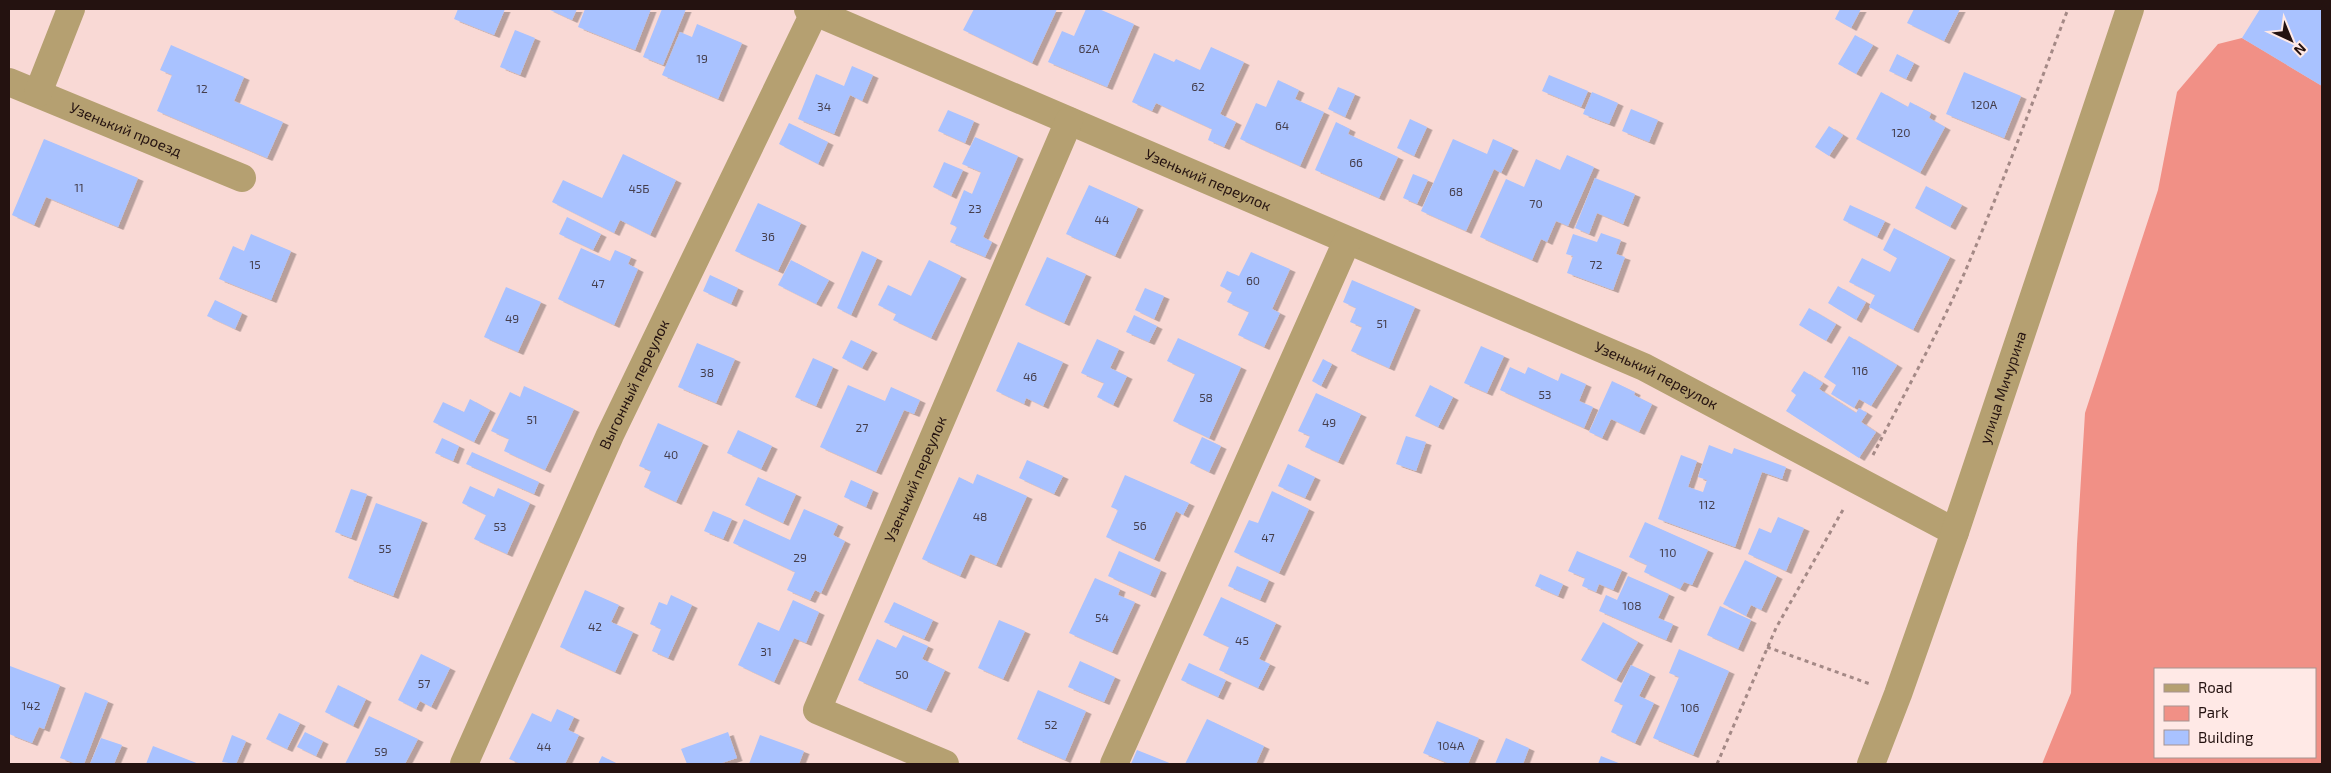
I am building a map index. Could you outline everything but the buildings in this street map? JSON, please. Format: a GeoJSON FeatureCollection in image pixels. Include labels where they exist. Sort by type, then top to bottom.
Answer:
{"type":"FeatureCollection","features":[{"type":"Feature","properties":{"kind":"street"},"geometry":{"type":"LineString","coordinates":[[38,93],[71,9]]}},
{"type":"Feature","properties":{"kind":"street","name":"улица Мичурина"},"geometry":{"type":"LineString","coordinates":[[1870,764],[1898,694],[1955,532],[2130,9]]}},
{"type":"Feature","properties":{"kind":"street","name":"Узенький переулок"},"geometry":{"type":"LineString","coordinates":[[812,10],[1644,367],[1955,532]]}},
{"type":"Feature","properties":{"kind":"street","name":"Выгонный переулок"},"geometry":{"type":"LineString","coordinates":[[464,764],[610,435],[812,10]]}},
{"type":"Feature","properties":{"kind":"street","name":"Узенький проезд"},"geometry":{"type":"LineString","coordinates":[[9,82],[242,178]]}},
{"type":"Feature","properties":{"kind":"street","name":"Узенький переулок"},"geometry":{"type":"LineString","coordinates":[[945,764],[817,710],[1069,121]]}},
{"type":"Feature","properties":{"kind":"street"},"geometry":{"type":"LineString","coordinates":[[1114,764],[1347,240]]}},
{"type":"Feature","properties":{"kind":"path"},"geometry":{"type":"LineString","coordinates":[[1717,764],[1776,628],[1860,481],[1933,339],[1969,262],[2014,152],[2068,9]]}},
{"type":"Feature","properties":{"kind":"path"},"geometry":{"type":"LineString","coordinates":[[1767,647],[1898,694]]}},
{"type":"Feature","properties":{"kind":"green space"},"geometry":{"type":"Polygon","coordinates":[[[2242,38],[2322,86],[2322,764],[2042,764],[2071,693],[2085,413],[2158,190],[2177,92],[2218,44],[2242,38]]]}}]}
